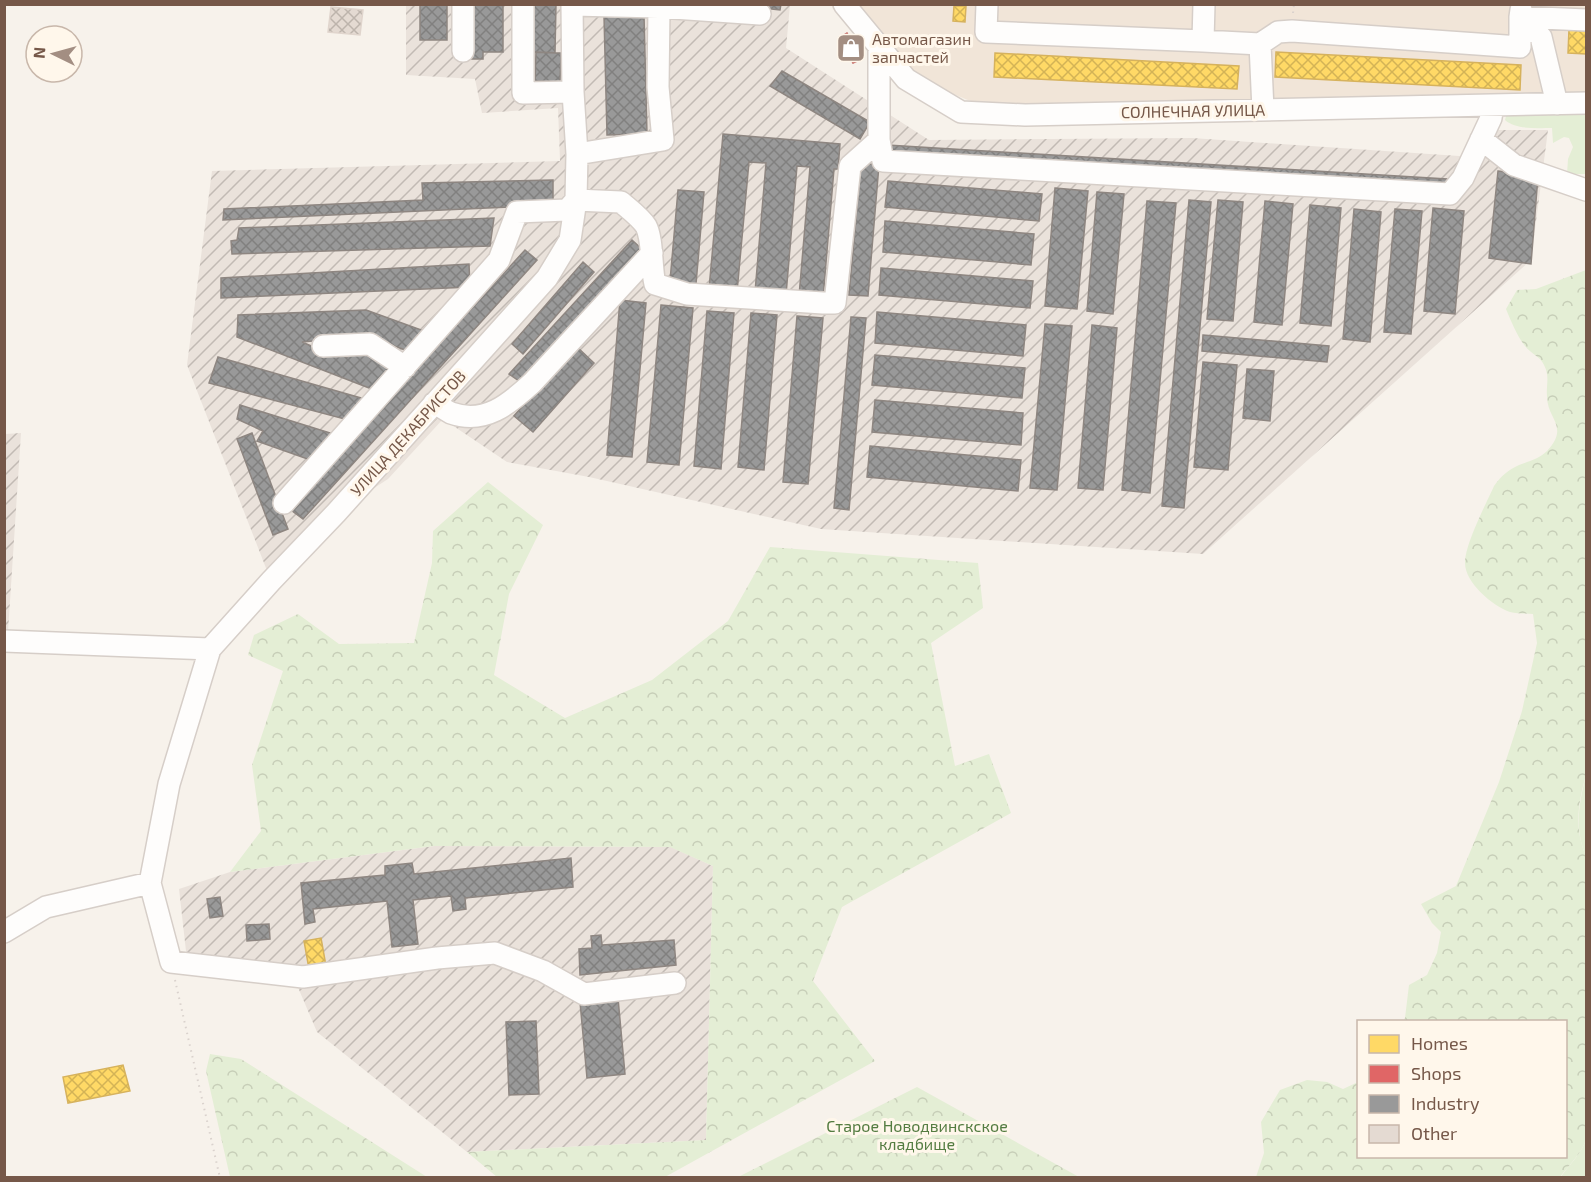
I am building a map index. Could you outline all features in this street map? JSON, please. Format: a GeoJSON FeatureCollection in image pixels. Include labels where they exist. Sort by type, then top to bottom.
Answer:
{"type":"FeatureCollection","features":[{"type":"Feature","properties":{"kind":"street"},"geometry":{"type":"LineString","coordinates":[[462,4],[463,51]]}},
{"type":"Feature","properties":{"kind":"street"},"geometry":{"type":"LineString","coordinates":[[523,4],[523,93],[573,92]]}},
{"type":"Feature","properties":{"kind":"street","name":"СОЛНЕЧНАЯ УЛИЦА"},"geometry":{"type":"LineString","coordinates":[[844,4],[906,79],[961,112],[1025,115],[1587,103]]}},
{"type":"Feature","properties":{"kind":"street"},"geometry":{"type":"LineString","coordinates":[[987,4],[986,32],[1260,44],[1278,32],[1292,31],[1520,47],[1521,11]]}},
{"type":"Feature","properties":{"kind":"street"},"geometry":{"type":"LineString","coordinates":[[1203,4],[1203,41]]}},
{"type":"Feature","properties":{"kind":"street"},"geometry":{"type":"LineString","coordinates":[[572,5],[659,7],[760,14]]}},
{"type":"Feature","properties":{"kind":"street","name":"УЛИЦА ДЕКАБРИСТОВ"},"geometry":{"type":"LineString","coordinates":[[171,963],[150,883],[169,784],[210,649],[336,513],[547,278],[570,240],[576,200],[577,154],[573,92],[572,5]]}},
{"type":"Feature","properties":{"kind":"street"},"geometry":{"type":"LineString","coordinates":[[577,154],[663,140],[658,87],[659,7]]}},
{"type":"Feature","properties":{"kind":"street"},"geometry":{"type":"LineString","coordinates":[[1521,11],[1587,20]]}},
{"type":"Feature","properties":{"kind":"street"},"geometry":{"type":"LineString","coordinates":[[1521,11],[1541,37],[1557,104]]}},
{"type":"Feature","properties":{"kind":"street"},"geometry":{"type":"LineString","coordinates":[[1260,44],[1263,110]]}},
{"type":"Feature","properties":{"kind":"street"},"geometry":{"type":"LineString","coordinates":[[879,46],[879,140],[883,161],[1450,194],[1463,178],[1491,118],[1493,105]]}},
{"type":"Feature","properties":{"kind":"street"},"geometry":{"type":"LineString","coordinates":[[1481,139],[1515,165],[1587,190]]}},
{"type":"Feature","properties":{"kind":"street"},"geometry":{"type":"LineString","coordinates":[[284,503],[499,260],[517,213],[567,210],[576,200],[621,202],[646,227],[652,253],[652,274],[655,284],[687,294],[835,303],[850,166],[879,140]]}},
{"type":"Feature","properties":{"kind":"street"},"geometry":{"type":"LineString","coordinates":[[434,404],[452,413],[477,417],[498,411],[532,383],[652,253]]}},
{"type":"Feature","properties":{"kind":"street"},"geometry":{"type":"LineString","coordinates":[[323,346],[370,344],[405,367]]}},
{"type":"Feature","properties":{"kind":"street"},"geometry":{"type":"LineString","coordinates":[[4,641],[210,649]]}},
{"type":"Feature","properties":{"kind":"street"},"geometry":{"type":"LineString","coordinates":[[4,932],[46,908],[150,883]]}},
{"type":"Feature","properties":{"kind":"street"},"geometry":{"type":"LineString","coordinates":[[171,963],[303,977],[438,957],[495,952],[543,971],[584,994],[675,983]]}},
{"type":"Feature","properties":{"kind":"path"},"geometry":{"type":"LineString","coordinates":[[171,963],[220,1178]]}},
{"type":"Feature","properties":{"kind":"shaded area"},"geometry":{"type":"Polygon","coordinates":[[[406,5],[790,5],[786,48],[929,140],[1192,138],[1474,157],[1475,130],[1548,130],[1531,260],[1203,554],[821,529],[589,477],[507,462],[443,419],[388,479],[336,513],[271,581],[187,365],[212,171],[560,161],[558,108],[482,113],[475,79],[406,75],[406,5]]]}},
{"type":"Feature","properties":{"kind":"shaded area"},"geometry":{"type":"Polygon","coordinates":[[[859,5],[1586,5],[1586,94],[990,109],[936,87],[914,72],[859,5]]]}},
{"type":"Feature","properties":{"kind":"shaded area"},"geometry":{"type":"Polygon","coordinates":[[[21,433],[7,647],[5,647],[5,434],[21,433]]]}},
{"type":"Feature","properties":{"kind":"shaded area"},"geometry":{"type":"Polygon","coordinates":[[[434,846],[671,847],[713,866],[706,1140],[467,1152],[317,1032],[297,985],[217,979],[187,960],[179,889],[230,872],[434,846]]]}},
{"type":"Feature","properties":{"kind":"green space"},"geometry":{"type":"Polygon","coordinates":[[[1586,106],[1586,174],[1567,174],[1568,159],[1573,147],[1569,138],[1564,137],[1553,143],[1552,128],[1521,127],[1505,120],[1507,113],[1586,106]]]}},
{"type":"Feature","properties":{"kind":"green space"},"geometry":{"type":"Polygon","coordinates":[[[1586,270],[1586,775],[1578,816],[1582,846],[1586,856],[1586,1140],[1578,1155],[1560,1177],[1256,1177],[1264,1153],[1261,1122],[1280,1090],[1307,1080],[1327,1082],[1343,1089],[1357,1082],[1357,1158],[1567,1158],[1567,1020],[1404,1020],[1409,985],[1427,975],[1437,953],[1441,932],[1432,923],[1421,904],[1456,886],[1499,782],[1522,711],[1537,643],[1533,614],[1510,612],[1488,599],[1475,586],[1466,571],[1465,563],[1472,535],[1494,486],[1511,469],[1544,454],[1557,435],[1556,423],[1548,404],[1546,369],[1540,359],[1522,342],[1506,309],[1517,290],[1536,289],[1586,270]]]}},
{"type":"Feature","properties":{"kind":"green space"},"geometry":{"type":"Polygon","coordinates":[[[488,482],[543,525],[509,594],[494,675],[565,718],[652,680],[728,621],[770,547],[978,563],[983,608],[931,643],[955,766],[989,754],[1011,813],[842,907],[813,981],[875,1061],[665,1177],[497,1177],[467,1152],[706,1140],[713,866],[670,847],[434,846],[230,872],[261,831],[252,765],[283,671],[248,655],[254,635],[298,614],[339,644],[414,643],[432,563],[433,531],[488,482]]]}},
{"type":"Feature","properties":{"kind":"green space"},"geometry":{"type":"Polygon","coordinates":[[[1586,775],[1586,856],[1580,836],[1579,816],[1586,775]]]}},
{"type":"Feature","properties":{"kind":"green space"},"geometry":{"type":"Polygon","coordinates":[[[210,1054],[241,1059],[427,1177],[230,1177],[206,1071],[210,1054]]]}},
{"type":"Feature","properties":{"kind":"green space","name":"Старое Новодвинскское кладбище"},"geometry":{"type":"Polygon","coordinates":[[[917,1087],[1079,1177],[738,1177],[917,1087]]]}},
{"type":"Feature","properties":{"kind":"green space"},"geometry":{"type":"Polygon","coordinates":[[[1586,1140],[1586,1177],[1560,1178],[1578,1155],[1586,1140]]]}},
{"type":"Feature","properties":{"kind":"building: Homes"},"geometry":{"type":"Polygon","coordinates":[[[954,6],[966,6],[965,22],[953,21],[954,6]]]}},
{"type":"Feature","properties":{"kind":"building: Homes"},"geometry":{"type":"Polygon","coordinates":[[[1569,29],[1586,30],[1586,54],[1568,53],[1569,29]]]}},
{"type":"Feature","properties":{"kind":"building: Homes"},"geometry":{"type":"Polygon","coordinates":[[[1276,52],[1521,65],[1520,90],[1275,77],[1276,52]]]}},
{"type":"Feature","properties":{"kind":"building: Homes"},"geometry":{"type":"Polygon","coordinates":[[[995,53],[1239,66],[1237,89],[994,77],[995,53]]]}},
{"type":"Feature","properties":{"kind":"building: Homes"},"geometry":{"type":"Polygon","coordinates":[[[321,938],[326,966],[309,969],[304,941],[321,938]]]}},
{"type":"Feature","properties":{"kind":"building: Homes"},"geometry":{"type":"Polygon","coordinates":[[[123,1065],[130,1091],[68,1103],[63,1077],[123,1065]]]}},
{"type":"Feature","properties":{"kind":"building: Shops","name":"Автомагазин запчастей"},"geometry":{"type":"Polygon","coordinates":[[[847,33],[862,59],[853,63],[839,38],[847,33]]]}},
{"type":"Feature","properties":{"kind":"building: Industry"},"geometry":{"type":"Polygon","coordinates":[[[420,4],[447,4],[447,40],[420,40],[420,4]]]}},
{"type":"Feature","properties":{"kind":"building: Industry"},"geometry":{"type":"Polygon","coordinates":[[[470,4],[503,4],[503,52],[483,52],[483,59],[470,59],[470,4]]]}},
{"type":"Feature","properties":{"kind":"building: Industry"},"geometry":{"type":"Polygon","coordinates":[[[532,4],[556,4],[555,53],[531,52],[532,4]]]}},
{"type":"Feature","properties":{"kind":"building: Industry"},"geometry":{"type":"Polygon","coordinates":[[[728,4],[781,4],[780,10],[728,4]]]}},
{"type":"Feature","properties":{"kind":"building: Industry"},"geometry":{"type":"Polygon","coordinates":[[[644,15],[647,134],[607,135],[604,16],[644,15]]]}},
{"type":"Feature","properties":{"kind":"building: Industry"},"geometry":{"type":"Polygon","coordinates":[[[536,52],[561,53],[560,82],[535,81],[536,52]]]}},
{"type":"Feature","properties":{"kind":"building: Industry"},"geometry":{"type":"Polygon","coordinates":[[[782,71],[870,122],[860,139],[770,86],[782,71]]]}},
{"type":"Feature","properties":{"kind":"building: Industry"},"geometry":{"type":"Polygon","coordinates":[[[723,134],[840,144],[838,169],[834,169],[823,298],[799,296],[810,167],[797,166],[786,295],[755,292],[766,163],[749,162],[737,292],[709,289],[723,134]]]}},
{"type":"Feature","properties":{"kind":"building: Industry"},"geometry":{"type":"Polygon","coordinates":[[[887,145],[1447,179],[1446,192],[887,158],[887,145]]]}},
{"type":"Feature","properties":{"kind":"building: Industry"},"geometry":{"type":"Polygon","coordinates":[[[861,163],[879,165],[868,296],[849,295],[861,163]]]}},
{"type":"Feature","properties":{"kind":"building: Industry"},"geometry":{"type":"Polygon","coordinates":[[[1498,171],[1538,176],[1531,264],[1489,258],[1498,171]]]}},
{"type":"Feature","properties":{"kind":"building: Industry"},"geometry":{"type":"Polygon","coordinates":[[[553,180],[553,205],[223,220],[224,209],[423,200],[422,183],[553,180]]]}},
{"type":"Feature","properties":{"kind":"building: Industry"},"geometry":{"type":"Polygon","coordinates":[[[888,181],[1042,194],[1039,221],[885,207],[888,181]]]}},
{"type":"Feature","properties":{"kind":"building: Industry"},"geometry":{"type":"Polygon","coordinates":[[[1055,188],[1088,191],[1077,309],[1045,306],[1055,188]]]}},
{"type":"Feature","properties":{"kind":"building: Industry"},"geometry":{"type":"Polygon","coordinates":[[[678,190],[704,192],[696,284],[670,281],[678,190]]]}},
{"type":"Feature","properties":{"kind":"building: Industry"},"geometry":{"type":"Polygon","coordinates":[[[1097,192],[1124,194],[1113,314],[1087,311],[1097,192]]]}},
{"type":"Feature","properties":{"kind":"building: Industry"},"geometry":{"type":"Polygon","coordinates":[[[1189,200],[1211,202],[1184,508],[1162,506],[1189,200]]]}},
{"type":"Feature","properties":{"kind":"building: Industry"},"geometry":{"type":"Polygon","coordinates":[[[1218,200],[1243,202],[1233,321],[1207,319],[1218,200]]]}},
{"type":"Feature","properties":{"kind":"building: Industry"},"geometry":{"type":"Polygon","coordinates":[[[1147,201],[1176,203],[1150,493],[1122,490],[1147,201]]]}},
{"type":"Feature","properties":{"kind":"building: Industry"},"geometry":{"type":"Polygon","coordinates":[[[1265,201],[1293,204],[1282,325],[1254,322],[1265,201]]]}},
{"type":"Feature","properties":{"kind":"building: Industry"},"geometry":{"type":"Polygon","coordinates":[[[1310,205],[1341,208],[1331,326],[1300,323],[1310,205]]]}},
{"type":"Feature","properties":{"kind":"building: Industry"},"geometry":{"type":"Polygon","coordinates":[[[1433,208],[1464,211],[1455,314],[1424,311],[1433,208]]]}},
{"type":"Feature","properties":{"kind":"building: Industry"},"geometry":{"type":"Polygon","coordinates":[[[1354,209],[1381,212],[1370,342],[1343,339],[1354,209]]]}},
{"type":"Feature","properties":{"kind":"building: Industry"},"geometry":{"type":"Polygon","coordinates":[[[1395,209],[1422,211],[1411,334],[1384,332],[1395,209]]]}},
{"type":"Feature","properties":{"kind":"building: Industry"},"geometry":{"type":"Polygon","coordinates":[[[494,218],[490,246],[232,254],[231,241],[237,240],[239,228],[494,218]]]}},
{"type":"Feature","properties":{"kind":"building: Industry"},"geometry":{"type":"Polygon","coordinates":[[[885,221],[1034,234],[1031,265],[883,252],[885,221]]]}},
{"type":"Feature","properties":{"kind":"building: Industry"},"geometry":{"type":"Polygon","coordinates":[[[632,240],[644,251],[522,383],[509,374],[632,240]]]}},
{"type":"Feature","properties":{"kind":"building: Industry"},"geometry":{"type":"Polygon","coordinates":[[[525,250],[537,260],[303,519],[288,508],[525,250]]]}},
{"type":"Feature","properties":{"kind":"building: Industry"},"geometry":{"type":"Polygon","coordinates":[[[583,262],[594,272],[523,354],[512,344],[583,262]]]}},
{"type":"Feature","properties":{"kind":"building: Industry"},"geometry":{"type":"Polygon","coordinates":[[[469,264],[470,287],[221,298],[221,278],[469,264]]]}},
{"type":"Feature","properties":{"kind":"building: Industry"},"geometry":{"type":"Polygon","coordinates":[[[881,268],[1033,281],[1030,308],[879,295],[881,268]]]}},
{"type":"Feature","properties":{"kind":"building: Industry"},"geometry":{"type":"Polygon","coordinates":[[[620,300],[646,303],[632,457],[607,455],[620,300]]]}},
{"type":"Feature","properties":{"kind":"building: Industry"},"geometry":{"type":"Polygon","coordinates":[[[661,305],[693,308],[679,465],[647,462],[661,305]]]}},
{"type":"Feature","properties":{"kind":"building: Industry"},"geometry":{"type":"Polygon","coordinates":[[[366,310],[427,332],[411,352],[366,336],[302,342],[323,351],[347,357],[361,348],[394,367],[377,391],[237,337],[238,315],[366,310]]]}},
{"type":"Feature","properties":{"kind":"building: Industry"},"geometry":{"type":"Polygon","coordinates":[[[707,311],[734,313],[721,469],[694,466],[707,311]]]}},
{"type":"Feature","properties":{"kind":"building: Industry"},"geometry":{"type":"Polygon","coordinates":[[[877,312],[1026,325],[1023,356],[875,343],[877,312]]]}},
{"type":"Feature","properties":{"kind":"building: Industry"},"geometry":{"type":"Polygon","coordinates":[[[751,313],[777,315],[764,470],[738,467],[751,313]]]}},
{"type":"Feature","properties":{"kind":"building: Industry"},"geometry":{"type":"Polygon","coordinates":[[[797,316],[823,318],[808,484],[783,482],[797,316]]]}},
{"type":"Feature","properties":{"kind":"building: Industry"},"geometry":{"type":"Polygon","coordinates":[[[851,317],[866,318],[849,510],[834,508],[851,317]]]}},
{"type":"Feature","properties":{"kind":"building: Industry"},"geometry":{"type":"Polygon","coordinates":[[[1045,324],[1072,326],[1057,490],[1030,488],[1045,324]]]}},
{"type":"Feature","properties":{"kind":"building: Industry"},"geometry":{"type":"Polygon","coordinates":[[[1092,325],[1117,328],[1103,490],[1078,488],[1092,325]]]}},
{"type":"Feature","properties":{"kind":"building: Industry"},"geometry":{"type":"Polygon","coordinates":[[[1203,335],[1329,346],[1327,362],[1202,351],[1203,335]]]}},
{"type":"Feature","properties":{"kind":"building: Industry"},"geometry":{"type":"Polygon","coordinates":[[[575,345],[594,363],[533,432],[514,416],[575,345]]]}},
{"type":"Feature","properties":{"kind":"building: Industry"},"geometry":{"type":"Polygon","coordinates":[[[875,355],[1025,368],[1022,398],[872,385],[875,355]]]}},
{"type":"Feature","properties":{"kind":"building: Industry"},"geometry":{"type":"Polygon","coordinates":[[[218,357],[368,400],[352,421],[209,383],[218,357]]]}},
{"type":"Feature","properties":{"kind":"building: Industry"},"geometry":{"type":"Polygon","coordinates":[[[1203,362],[1237,365],[1228,470],[1194,467],[1203,362]]]}},
{"type":"Feature","properties":{"kind":"building: Industry"},"geometry":{"type":"Polygon","coordinates":[[[1247,369],[1274,371],[1270,421],[1243,418],[1247,369]]]}},
{"type":"Feature","properties":{"kind":"building: Industry"},"geometry":{"type":"Polygon","coordinates":[[[875,400],[1023,413],[1021,445],[872,432],[875,400]]]}},
{"type":"Feature","properties":{"kind":"building: Industry"},"geometry":{"type":"Polygon","coordinates":[[[240,405],[340,436],[313,461],[257,441],[263,431],[237,419],[240,405]]]}},
{"type":"Feature","properties":{"kind":"building: Industry"},"geometry":{"type":"Polygon","coordinates":[[[252,433],[288,529],[273,535],[237,439],[252,433]]]}},
{"type":"Feature","properties":{"kind":"building: Industry"},"geometry":{"type":"Polygon","coordinates":[[[870,446],[1021,460],[1018,491],[867,477],[870,446]]]}},
{"type":"Feature","properties":{"kind":"building: Industry"},"geometry":{"type":"Polygon","coordinates":[[[571,858],[573,887],[465,898],[466,909],[453,911],[451,896],[413,900],[418,944],[392,947],[387,901],[313,909],[315,922],[305,924],[301,883],[385,875],[385,866],[412,863],[414,874],[571,858]]]}},
{"type":"Feature","properties":{"kind":"building: Industry"},"geometry":{"type":"Polygon","coordinates":[[[220,897],[223,916],[210,918],[207,899],[220,897]]]}},
{"type":"Feature","properties":{"kind":"building: Industry"},"geometry":{"type":"Polygon","coordinates":[[[269,924],[270,939],[247,941],[246,925],[269,924]]]}},
{"type":"Feature","properties":{"kind":"building: Industry"},"geometry":{"type":"Polygon","coordinates":[[[601,935],[602,945],[674,940],[676,965],[580,975],[579,949],[592,948],[591,936],[601,935]]]}},
{"type":"Feature","properties":{"kind":"building: Industry"},"geometry":{"type":"Polygon","coordinates":[[[618,998],[625,1074],[587,1078],[580,1002],[618,998]]]}},
{"type":"Feature","properties":{"kind":"building: Industry"},"geometry":{"type":"Polygon","coordinates":[[[536,1021],[539,1094],[509,1095],[506,1022],[536,1021]]]}},
{"type":"Feature","properties":{"kind":"building: Other"},"geometry":{"type":"Polygon","coordinates":[[[331,7],[363,10],[360,35],[328,32],[331,7]]]}},
{"type":"Feature","properties":{"kind":"place","name":"Автомагазин запчастей"},"geometry":{"type":"Point","coordinates":[851,48]}}]}
